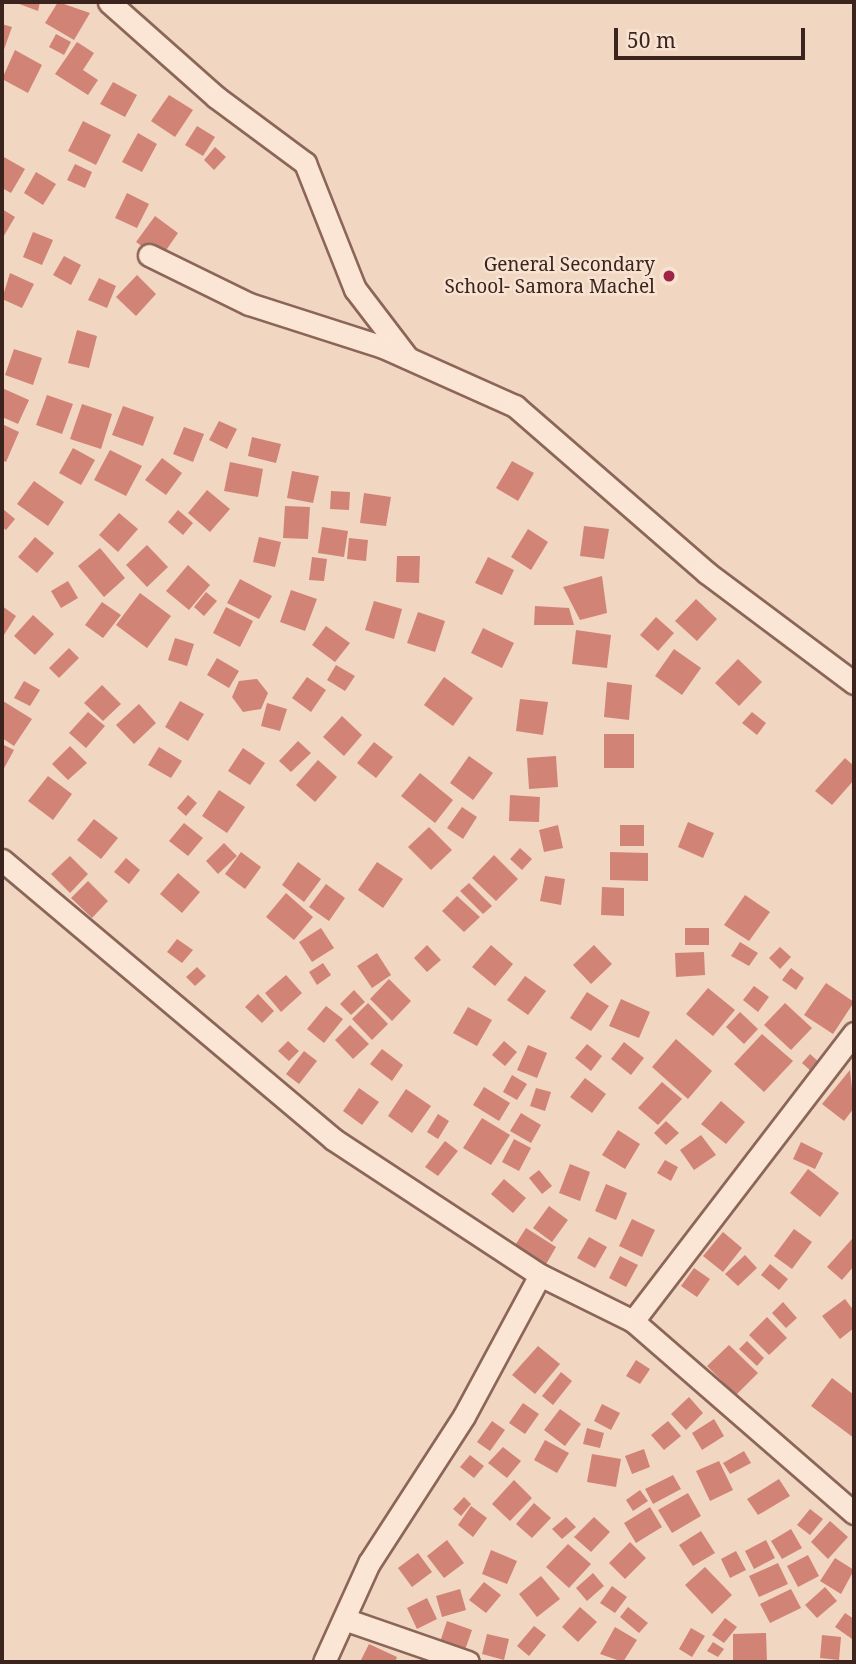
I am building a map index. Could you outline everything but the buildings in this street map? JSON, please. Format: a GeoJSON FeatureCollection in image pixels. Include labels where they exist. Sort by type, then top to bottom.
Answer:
{"type":"FeatureCollection","features":[{"type":"Feature","properties":{"kind":"street"},"geometry":{"type":"LineString","coordinates":[[109,2],[216,97],[305,163],[355,289],[409,358]]}},
{"type":"Feature","properties":{"kind":"street"},"geometry":{"type":"LineString","coordinates":[[149,255],[249,304],[409,358],[537,419],[708,573],[854,683]]}},
{"type":"Feature","properties":{"kind":"street"},"geometry":{"type":"LineString","coordinates":[[2,860],[332,1139],[540,1275],[633,1321],[854,1513]]}},
{"type":"Feature","properties":{"kind":"street"},"geometry":{"type":"LineString","coordinates":[[633,1321],[854,1033]]}},
{"type":"Feature","properties":{"kind":"street"},"geometry":{"type":"LineString","coordinates":[[324,1662],[369,1563],[464,1416],[540,1275]]}},
{"type":"Feature","properties":{"kind":"street"},"geometry":{"type":"LineString","coordinates":[[344,1619],[468,1662]]}},
{"type":"Feature","properties":{"kind":"place","name":"General Secondary School- Samora Machel"},"geometry":{"type":"Point","coordinates":[669,276]}}]}
